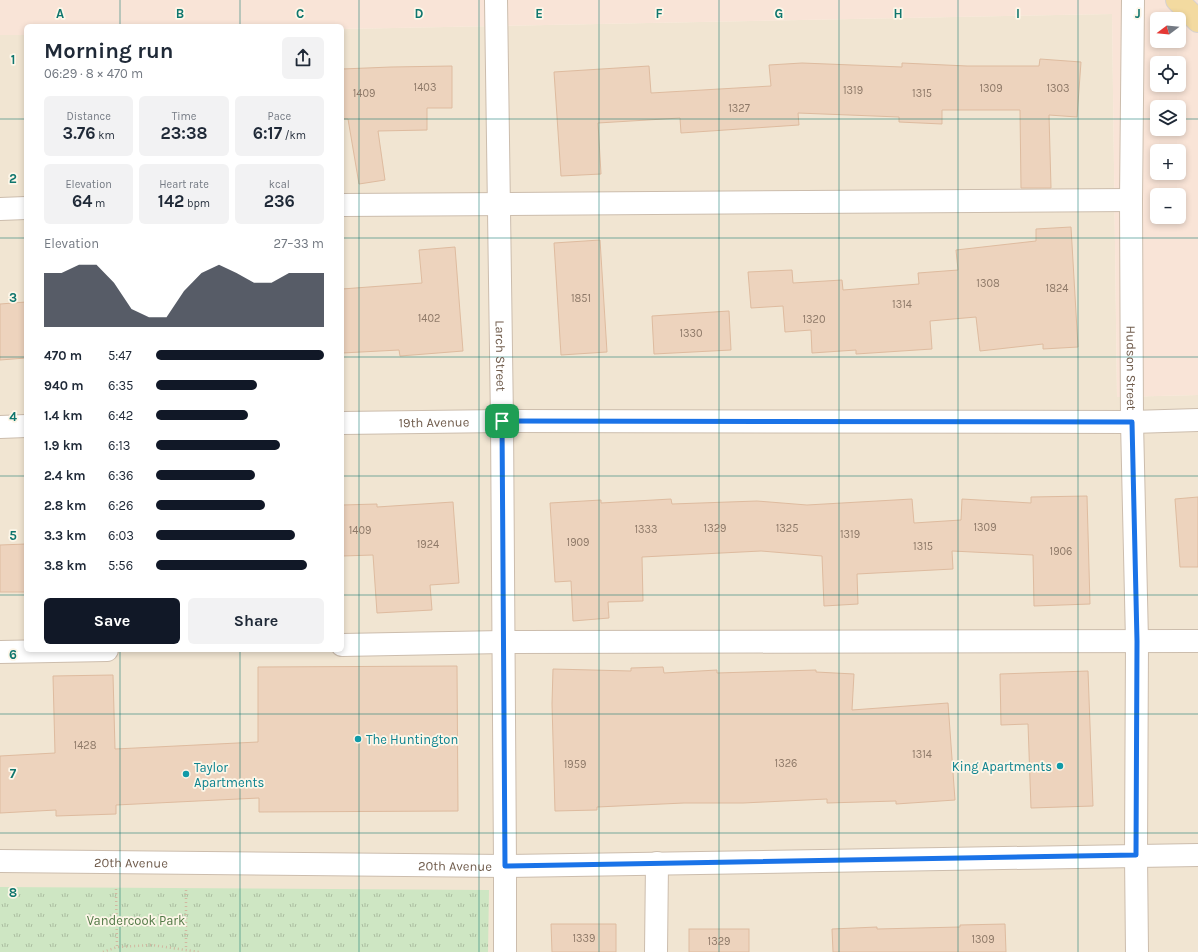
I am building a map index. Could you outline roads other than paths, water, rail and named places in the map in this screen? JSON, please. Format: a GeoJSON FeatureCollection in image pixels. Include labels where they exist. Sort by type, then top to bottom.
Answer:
{"type":"FeatureCollection","features":[{"type":"Feature","properties":{"kind":"main road"},"geometry":{"type":"LineString","coordinates":[[1177,0],[1198,21]]}},
{"type":"Feature","properties":{"kind":"street","name":"Larch Street"},"geometry":{"type":"LineString","coordinates":[[496,0],[502,421],[505,952]]}},
{"type":"Feature","properties":{"kind":"street","name":"Hudson Street"},"geometry":{"type":"LineString","coordinates":[[1133,0],[1131,200],[1132,422],[1137,641],[1137,952]]}},
{"type":"Feature","properties":{"kind":"street"},"geometry":{"type":"LineString","coordinates":[[344,205],[1131,200]]}},
{"type":"Feature","properties":{"kind":"street"},"geometry":{"type":"LineString","coordinates":[[0,208],[24,208]]}},
{"type":"Feature","properties":{"kind":"street","name":"19th Avenue"},"geometry":{"type":"LineString","coordinates":[[344,423],[502,421],[1132,422],[1198,420]]}},
{"type":"Feature","properties":{"kind":"street"},"geometry":{"type":"LineString","coordinates":[[0,427],[24,426]]}},
{"type":"Feature","properties":{"kind":"street"},"geometry":{"type":"LineString","coordinates":[[344,645],[503,642],[1198,640]]}},
{"type":"Feature","properties":{"kind":"street"},"geometry":{"type":"LineString","coordinates":[[0,652],[24,652]]}},
{"type":"Feature","properties":{"kind":"street","name":"20th Avenue"},"geometry":{"type":"LineString","coordinates":[[0,861],[505,866],[1198,855]]}},
{"type":"Feature","properties":{"kind":"street"},"geometry":{"type":"LineString","coordinates":[[656,952],[657,863]]}},
{"type":"Feature","properties":{"kind":"place","name":"The Huntington"},"geometry":{"type":"Point","coordinates":[358,739]}},
{"type":"Feature","properties":{"kind":"place","name":"King Apartments"},"geometry":{"type":"Point","coordinates":[1060,766]}},
{"type":"Feature","properties":{"kind":"place","name":"Taylor Apartments"},"geometry":{"type":"Point","coordinates":[186,774]}},
{"type":"Feature","properties":{"kind":"park label","name":"Vandercook Park"},"geometry":{"type":"Point","coordinates":[136,920]}}]}
